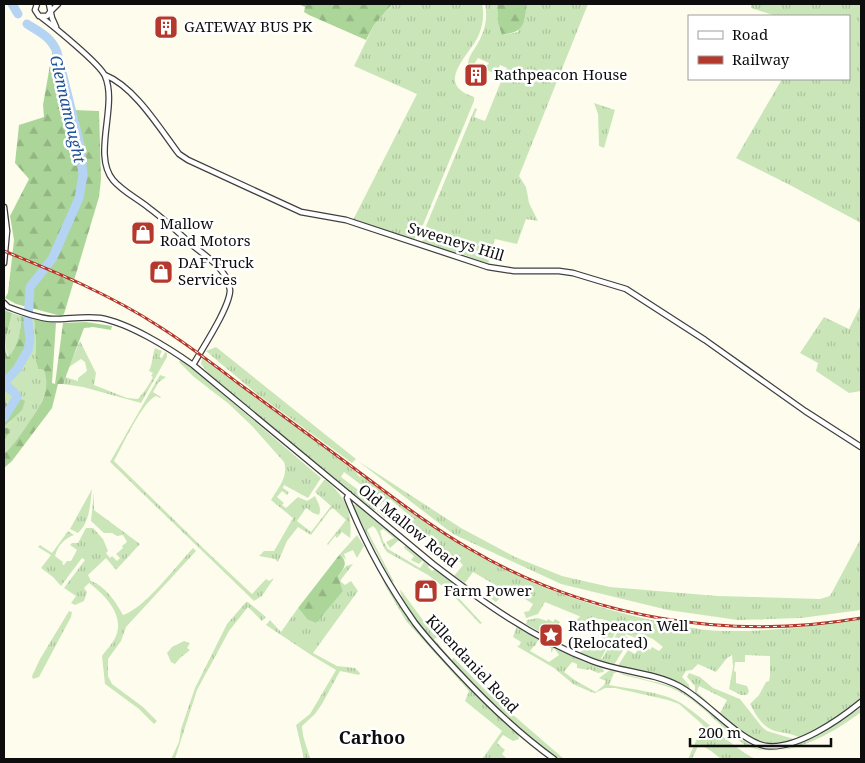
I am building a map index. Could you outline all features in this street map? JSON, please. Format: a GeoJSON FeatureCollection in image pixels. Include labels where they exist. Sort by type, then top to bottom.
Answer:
{"type":"FeatureCollection","features":[{"type":"Feature","properties":{"kind":"street"},"geometry":{"type":"LineString","coordinates":[[37,4],[35,10],[37,15],[57,28]]}},
{"type":"Feature","properties":{"kind":"street"},"geometry":{"type":"LineString","coordinates":[[49,4],[50,12],[57,28]]}},
{"type":"Feature","properties":{"kind":"street"},"geometry":{"type":"LineString","coordinates":[[41,17],[46,16],[58,4]]}},
{"type":"Feature","properties":{"kind":"street","name":"Sweeneys Hill"},"geometry":{"type":"LineString","coordinates":[[57,28],[105,75],[112,78],[128,91],[179,154],[198,165],[301,212],[346,220],[488,268],[573,273],[626,289],[705,340],[861,447]]}},
{"type":"Feature","properties":{"kind":"street"},"geometry":{"type":"LineString","coordinates":[[105,75],[109,107],[104,145],[107,165],[112,179],[211,261],[227,279],[230,290],[228,301],[211,335],[193,364]]}},
{"type":"Feature","properties":{"kind":"street"},"geometry":{"type":"LineString","coordinates":[[4,207],[7,225],[4,263]]}},
{"type":"Feature","properties":{"kind":"street","name":"Old Mallow Road"},"geometry":{"type":"LineString","coordinates":[[4,303],[8,307],[47,318],[88,317],[117,323],[172,351],[193,364],[280,438],[456,581],[522,625],[582,657],[677,685],[696,696],[752,741],[768,746],[777,746],[798,740],[821,729],[861,702]]}},
{"type":"Feature","properties":{"kind":"street","name":"Killendaniel Road"},"geometry":{"type":"LineString","coordinates":[[349,494],[347,498],[354,516],[385,575],[421,630],[481,695],[526,737],[554,759]]}},
{"type":"Feature","properties":{"kind":"green space"},"geometry":{"type":"Polygon","coordinates":[[[298,4],[392,4],[374,25],[366,40],[309,15],[304,12],[305,7],[298,4]]]}},
{"type":"Feature","properties":{"kind":"green space"},"geometry":{"type":"Polygon","coordinates":[[[392,4],[482,4],[483,9],[479,33],[456,72],[455,79],[457,86],[463,92],[474,97],[474,101],[423,225],[414,240],[353,220],[417,94],[354,66],[374,25],[392,4]]]}},
{"type":"Feature","properties":{"kind":"green space"},"geometry":{"type":"Polygon","coordinates":[[[485,4],[497,4],[498,23],[503,35],[518,32],[527,4],[588,4],[519,176],[526,187],[529,203],[538,221],[526,219],[517,244],[495,239],[488,264],[465,255],[422,243],[427,229],[426,226],[475,108],[477,109],[474,117],[485,121],[502,79],[496,76],[497,74],[503,76],[507,68],[500,65],[496,74],[484,69],[489,63],[478,58],[471,69],[468,68],[469,58],[484,29],[486,19],[485,4]]]}},
{"type":"Feature","properties":{"kind":"green space"},"geometry":{"type":"Polygon","coordinates":[[[497,4],[527,4],[524,22],[519,29],[502,35],[498,23],[497,4]]]}},
{"type":"Feature","properties":{"kind":"green space"},"geometry":{"type":"Polygon","coordinates":[[[751,4],[861,4],[861,223],[736,158],[781,80],[850,80],[850,15],[773,15],[751,8],[751,4]]]}},
{"type":"Feature","properties":{"kind":"green space"},"geometry":{"type":"Polygon","coordinates":[[[54,42],[65,90],[74,110],[99,111],[101,179],[99,197],[64,314],[61,316],[16,304],[5,298],[8,293],[14,240],[10,216],[29,179],[15,163],[19,125],[44,117],[43,105],[54,42]]]}},
{"type":"Feature","properties":{"kind":"green space"},"geometry":{"type":"Polygon","coordinates":[[[594,103],[615,110],[604,148],[599,146],[598,114],[594,103]]]}},
{"type":"Feature","properties":{"kind":"green space"},"geometry":{"type":"Polygon","coordinates":[[[861,305],[861,391],[849,393],[816,371],[818,363],[800,353],[824,317],[849,329],[861,305]]]}},
{"type":"Feature","properties":{"kind":"green space"},"geometry":{"type":"Polygon","coordinates":[[[4,310],[12,313],[5,347],[8,357],[17,343],[22,316],[30,318],[26,353],[18,367],[4,380],[4,310]]]}},
{"type":"Feature","properties":{"kind":"green space"},"geometry":{"type":"Polygon","coordinates":[[[12,313],[22,316],[17,343],[9,357],[6,341],[12,313]]]}},
{"type":"Feature","properties":{"kind":"green space"},"geometry":{"type":"Polygon","coordinates":[[[30,318],[34,319],[36,362],[38,369],[44,370],[47,380],[46,390],[38,410],[17,440],[4,454],[4,442],[11,429],[4,427],[10,422],[21,399],[10,406],[6,403],[4,380],[18,368],[26,353],[30,318]]]}},
{"type":"Feature","properties":{"kind":"green space"},"geometry":{"type":"Polygon","coordinates":[[[34,319],[56,323],[52,383],[55,384],[63,323],[86,322],[112,326],[111,330],[93,327],[84,328],[63,384],[58,384],[52,408],[12,461],[4,468],[4,454],[31,420],[45,393],[46,378],[44,370],[38,369],[36,362],[34,319]]]}},
{"type":"Feature","properties":{"kind":"green space"},"geometry":{"type":"Polygon","coordinates":[[[80,341],[96,373],[94,385],[127,398],[138,399],[153,377],[151,376],[153,373],[149,371],[155,348],[162,351],[159,357],[162,358],[165,352],[167,357],[141,403],[83,387],[63,384],[65,377],[78,381],[78,378],[87,371],[85,362],[81,359],[69,367],[80,341]]]}},
{"type":"Feature","properties":{"kind":"green space"},"geometry":{"type":"Polygon","coordinates":[[[216,347],[356,459],[352,463],[257,394],[206,351],[216,347]]]}},
{"type":"Feature","properties":{"kind":"green space"},"geometry":{"type":"Polygon","coordinates":[[[202,358],[342,461],[360,477],[361,475],[442,533],[500,567],[547,588],[621,613],[674,625],[712,630],[775,629],[861,619],[861,700],[821,727],[799,737],[766,727],[750,704],[759,695],[766,682],[769,681],[770,656],[745,655],[745,662],[735,662],[736,683],[747,686],[749,691],[747,695],[741,695],[729,689],[733,667],[732,655],[727,658],[716,672],[698,664],[692,670],[686,671],[682,677],[689,685],[690,690],[661,676],[617,667],[628,650],[635,654],[641,645],[650,650],[652,647],[659,651],[663,647],[653,639],[639,633],[636,638],[626,634],[625,636],[630,639],[614,665],[580,653],[589,645],[602,650],[607,641],[598,636],[608,631],[610,627],[617,630],[602,659],[617,633],[627,629],[602,619],[595,619],[591,624],[587,625],[576,620],[579,616],[545,602],[538,614],[526,618],[524,612],[529,611],[533,604],[522,597],[524,590],[521,589],[519,594],[505,587],[496,602],[487,596],[489,593],[492,595],[494,592],[491,589],[496,589],[497,586],[473,572],[465,583],[454,576],[463,565],[436,542],[433,543],[412,522],[403,532],[397,527],[400,523],[403,525],[408,520],[406,518],[408,517],[415,520],[390,499],[382,508],[388,513],[385,518],[377,511],[385,502],[374,511],[212,378],[201,364],[202,358]],[[344,472],[341,477],[373,501],[376,496],[344,472]]]}},
{"type":"Feature","properties":{"kind":"green space"},"geometry":{"type":"Polygon","coordinates":[[[180,360],[197,372],[321,478],[308,498],[284,485],[283,488],[289,492],[287,495],[282,491],[277,497],[284,503],[282,505],[286,508],[298,497],[307,501],[315,496],[320,508],[319,515],[306,508],[297,521],[311,532],[331,506],[315,492],[326,480],[338,492],[349,512],[350,538],[342,532],[337,538],[335,536],[327,544],[346,520],[333,508],[311,535],[298,527],[287,541],[278,562],[275,559],[259,556],[264,551],[274,551],[293,518],[271,500],[284,477],[284,462],[252,426],[229,404],[194,377],[179,362],[180,360]]]}},
{"type":"Feature","properties":{"kind":"green space"},"geometry":{"type":"Polygon","coordinates":[[[160,375],[166,377],[159,382],[153,392],[161,397],[156,396],[145,407],[114,461],[252,594],[266,579],[269,581],[274,578],[262,596],[254,601],[110,462],[160,375]]]}},
{"type":"Feature","properties":{"kind":"green space"},"geometry":{"type":"Polygon","coordinates":[[[4,380],[6,403],[10,406],[21,399],[25,401],[22,410],[4,427],[4,380]]]}},
{"type":"Feature","properties":{"kind":"green space"},"geometry":{"type":"Polygon","coordinates":[[[4,427],[11,429],[4,442],[4,427]]]}},
{"type":"Feature","properties":{"kind":"green space"},"geometry":{"type":"Polygon","coordinates":[[[358,461],[461,528],[515,557],[562,576],[610,587],[717,596],[820,599],[830,596],[861,538],[861,610],[801,618],[738,620],[668,610],[561,584],[453,534],[358,461]]]}},
{"type":"Feature","properties":{"kind":"green space"},"geometry":{"type":"Polygon","coordinates":[[[92,489],[87,518],[78,533],[70,529],[92,489]]]}},
{"type":"Feature","properties":{"kind":"green space"},"geometry":{"type":"Polygon","coordinates":[[[94,492],[94,510],[140,544],[116,570],[106,558],[88,575],[91,581],[110,595],[123,615],[150,596],[193,548],[196,551],[126,627],[121,641],[108,659],[108,676],[112,684],[143,707],[157,721],[154,724],[139,709],[105,684],[102,656],[115,639],[118,626],[111,604],[89,583],[84,588],[87,592],[84,601],[75,605],[71,603],[76,596],[64,588],[85,560],[82,558],[61,586],[41,568],[51,555],[38,547],[40,545],[52,553],[68,531],[74,535],[67,538],[56,552],[55,556],[64,565],[67,561],[71,561],[77,550],[70,545],[78,543],[86,528],[93,528],[103,539],[108,551],[106,553],[110,558],[112,556],[117,561],[120,558],[116,554],[127,542],[123,535],[117,536],[112,533],[104,533],[91,521],[94,492]]]}},
{"type":"Feature","properties":{"kind":"green space"},"geometry":{"type":"Polygon","coordinates":[[[356,504],[402,542],[398,541],[390,548],[386,542],[394,538],[383,529],[380,531],[388,549],[420,568],[424,562],[422,561],[419,564],[411,560],[414,556],[404,548],[405,545],[430,565],[428,567],[432,571],[435,569],[459,588],[455,594],[482,623],[480,624],[449,591],[428,575],[387,552],[378,532],[373,526],[367,530],[394,582],[391,580],[354,509],[353,506],[356,504]]]}},
{"type":"Feature","properties":{"kind":"green space"},"geometry":{"type":"Polygon","coordinates":[[[357,535],[364,546],[357,558],[353,550],[344,554],[346,560],[340,554],[357,535]]]}},
{"type":"Feature","properties":{"kind":"green space"},"geometry":{"type":"Polygon","coordinates":[[[340,554],[345,563],[338,576],[343,591],[316,623],[307,619],[298,608],[340,554]]]}},
{"type":"Feature","properties":{"kind":"green space"},"geometry":{"type":"Polygon","coordinates":[[[371,554],[385,580],[418,629],[455,673],[518,734],[519,739],[513,741],[503,735],[497,743],[505,750],[502,754],[506,758],[483,758],[502,731],[465,701],[469,691],[406,621],[386,587],[371,554]]]}},
{"type":"Feature","properties":{"kind":"green space"},"geometry":{"type":"Polygon","coordinates":[[[353,564],[340,581],[345,585],[351,581],[358,591],[313,653],[337,666],[355,668],[360,673],[359,675],[340,671],[322,704],[315,714],[302,726],[310,759],[304,759],[296,725],[310,714],[336,670],[266,625],[270,620],[281,632],[298,608],[307,619],[343,591],[338,576],[346,566],[353,564]]]}},
{"type":"Feature","properties":{"kind":"green space"},"geometry":{"type":"Polygon","coordinates":[[[400,589],[434,635],[438,632],[441,635],[434,639],[452,660],[454,658],[490,695],[564,759],[556,759],[524,733],[459,671],[419,625],[406,605],[400,589]]]}},
{"type":"Feature","properties":{"kind":"green space"},"geometry":{"type":"Polygon","coordinates":[[[246,602],[266,617],[262,621],[248,607],[229,631],[197,690],[175,759],[171,759],[179,742],[181,729],[195,688],[227,624],[246,602]]]}},
{"type":"Feature","properties":{"kind":"green space"},"geometry":{"type":"Polygon","coordinates":[[[69,611],[72,612],[71,617],[39,677],[33,679],[32,676],[40,659],[69,611]]]}},
{"type":"Feature","properties":{"kind":"green space"},"geometry":{"type":"Polygon","coordinates":[[[538,618],[547,621],[548,619],[553,622],[555,619],[560,622],[558,625],[561,628],[554,640],[526,624],[527,620],[538,618]]]}},
{"type":"Feature","properties":{"kind":"green space"},"geometry":{"type":"Polygon","coordinates":[[[517,626],[539,639],[530,651],[549,662],[559,655],[554,648],[551,653],[551,648],[547,646],[548,644],[603,669],[604,672],[598,673],[589,669],[577,668],[577,664],[572,662],[564,672],[576,681],[596,692],[606,681],[599,678],[610,670],[617,672],[614,673],[609,685],[656,694],[681,703],[735,746],[755,759],[721,759],[699,744],[692,759],[688,759],[703,725],[679,704],[615,688],[605,688],[595,693],[573,684],[554,668],[518,647],[517,645],[519,646],[521,642],[513,637],[517,626]]]}},
{"type":"Feature","properties":{"kind":"green space"},"geometry":{"type":"Polygon","coordinates":[[[184,641],[190,643],[187,648],[190,650],[175,664],[171,662],[167,653],[172,647],[184,641]]]}},
{"type":"Feature","properties":{"kind":"green space"},"geometry":{"type":"Polygon","coordinates":[[[619,673],[665,684],[680,690],[703,706],[742,740],[764,750],[745,745],[678,691],[619,673]]]}},
{"type":"Feature","properties":{"kind":"green space"},"geometry":{"type":"Polygon","coordinates":[[[689,673],[700,677],[713,688],[740,699],[767,731],[794,739],[772,743],[763,742],[745,734],[720,713],[727,700],[699,686],[697,692],[711,705],[695,693],[695,686],[687,677],[689,673]]]}},
{"type":"Feature","properties":{"kind":"green space"},"geometry":{"type":"Polygon","coordinates":[[[861,707],[861,712],[849,721],[821,737],[806,744],[782,750],[793,747],[817,735],[861,707]]]}},
{"type":"Feature","properties":{"kind":"waterway","name":"Glennamought"},"geometry":{"type":"LineString","coordinates":[[12,4],[18,14]]}},
{"type":"Feature","properties":{"kind":"waterway","name":"Glennamought"},"geometry":{"type":"LineString","coordinates":[[4,418],[17,397],[5,382],[17,369],[28,350],[30,340],[28,322],[30,287],[52,259],[79,198],[83,175],[80,145],[57,52],[55,47],[41,32],[27,24]]}},
{"type":"Feature","properties":{"kind":"railway"},"geometry":{"type":"LineString","coordinates":[[4,251],[64,276],[141,315],[200,354],[419,516],[470,549],[515,573],[562,592],[610,607],[660,618],[760,627],[811,624],[861,618]]}},
{"type":"Feature","properties":{"kind":"place","name":"GATEWAY BUS PK"},"geometry":{"type":"Point","coordinates":[166,27]}},
{"type":"Feature","properties":{"kind":"place","name":"Rathpeacon House"},"geometry":{"type":"Point","coordinates":[476,75]}},
{"type":"Feature","properties":{"kind":"place","name":"Mallow Road Motors"},"geometry":{"type":"Point","coordinates":[143,233]}},
{"type":"Feature","properties":{"kind":"place","name":"DAF Truck Services"},"geometry":{"type":"Point","coordinates":[161,272]}},
{"type":"Feature","properties":{"kind":"place","name":"Farm Power"},"geometry":{"type":"Point","coordinates":[426,591]}},
{"type":"Feature","properties":{"kind":"place","name":"Rathpeacon Well (Relocated)"},"geometry":{"type":"Point","coordinates":[551,635]}},
{"type":"Feature","properties":{"kind":"district","name":"Carhoo"},"geometry":{"type":"Point","coordinates":[372,738]}}]}
